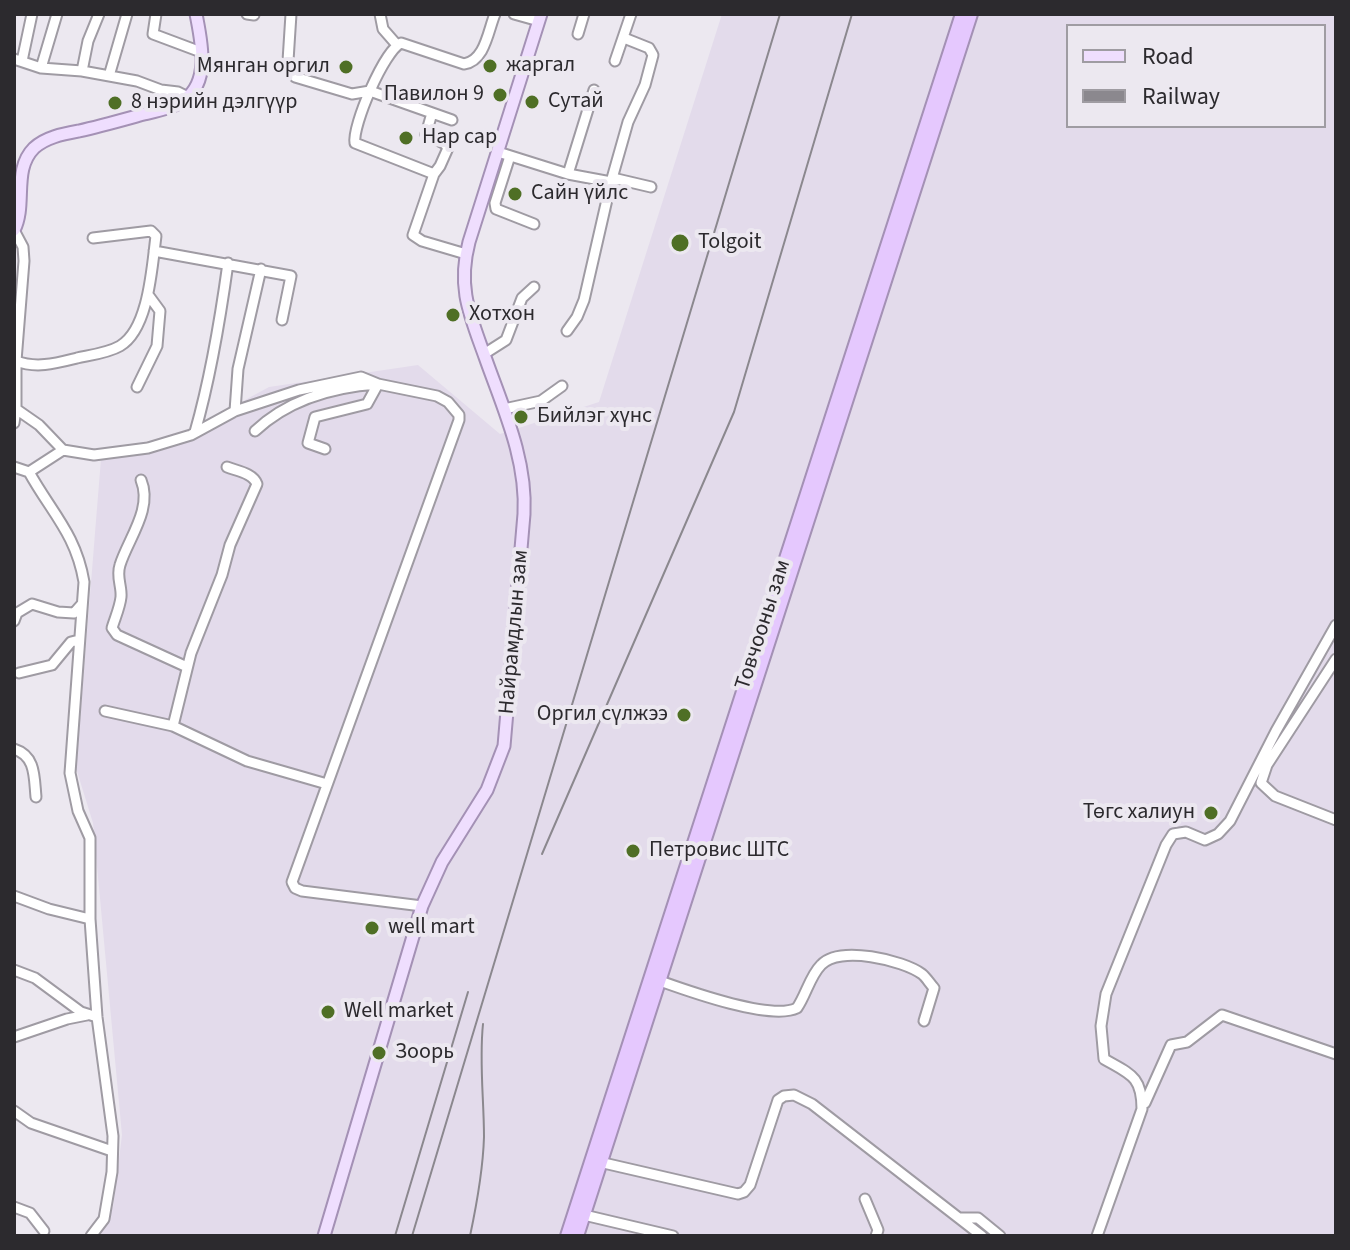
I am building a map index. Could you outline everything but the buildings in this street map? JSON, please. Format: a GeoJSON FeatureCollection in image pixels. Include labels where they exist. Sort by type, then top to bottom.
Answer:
{"type":"FeatureCollection","features":[{"type":"Feature","properties":{"kind":"highway","name":"Товчооны зам"},"geometry":{"type":"LineString","coordinates":[[577,1236],[596,1161],[962,14]]}},
{"type":"Feature","properties":{"kind":"highway","name":"Товчооны зам"},"geometry":{"type":"LineString","coordinates":[[567,1236],[660,981],[971,14]]}},
{"type":"Feature","properties":{"kind":"main road"},"geometry":{"type":"LineString","coordinates":[[14,230],[18,222],[24,168],[28,155],[39,144],[59,135],[164,109],[188,97],[200,75],[201,52],[196,14]]}},
{"type":"Feature","properties":{"kind":"main road","name":"Найрамдлын зам"},"geometry":{"type":"LineString","coordinates":[[324,1236],[422,906],[434,875],[487,790],[500,761],[507,731],[525,503],[521,461],[464,297],[466,254],[540,17]]}},
{"type":"Feature","properties":{"kind":"street"},"geometry":{"type":"LineString","coordinates":[[32,14],[18,60],[41,68],[109,76],[188,97]]}},
{"type":"Feature","properties":{"kind":"street"},"geometry":{"type":"LineString","coordinates":[[41,68],[57,14]]}},
{"type":"Feature","properties":{"kind":"street"},"geometry":{"type":"LineString","coordinates":[[82,71],[88,41],[99,14]]}},
{"type":"Feature","properties":{"kind":"street"},"geometry":{"type":"LineString","coordinates":[[109,76],[127,14]]}},
{"type":"Feature","properties":{"kind":"street"},"geometry":{"type":"LineString","coordinates":[[156,14],[153,34],[201,52]]}},
{"type":"Feature","properties":{"kind":"street"},"geometry":{"type":"LineString","coordinates":[[247,14],[254,15]]}},
{"type":"Feature","properties":{"kind":"street"},"geometry":{"type":"LineString","coordinates":[[291,14],[288,61],[295,77],[352,94],[370,91],[452,120]]}},
{"type":"Feature","properties":{"kind":"street"},"geometry":{"type":"LineString","coordinates":[[380,14],[383,29],[397,45]]}},
{"type":"Feature","properties":{"kind":"street"},"geometry":{"type":"LineString","coordinates":[[434,174],[355,143],[370,91],[391,50],[397,45],[409,44],[469,64],[479,56],[495,14]]}},
{"type":"Feature","properties":{"kind":"street"},"geometry":{"type":"LineString","coordinates":[[514,14],[540,17]]}},
{"type":"Feature","properties":{"kind":"street"},"geometry":{"type":"LineString","coordinates":[[578,34],[584,14]]}},
{"type":"Feature","properties":{"kind":"street"},"geometry":{"type":"LineString","coordinates":[[615,61],[629,14]]}},
{"type":"Feature","properties":{"kind":"street"},"geometry":{"type":"LineString","coordinates":[[567,331],[584,300],[611,182],[628,122],[645,85],[653,55],[649,48],[624,38]]}},
{"type":"Feature","properties":{"kind":"street"},"geometry":{"type":"LineString","coordinates":[[568,174],[594,90]]}},
{"type":"Feature","properties":{"kind":"street"},"geometry":{"type":"LineString","coordinates":[[432,113],[426,134],[448,147],[434,174],[413,235],[422,241],[466,254]]}},
{"type":"Feature","properties":{"kind":"street"},"geometry":{"type":"LineString","coordinates":[[498,152],[568,174],[611,182],[617,179],[651,187]]}},
{"type":"Feature","properties":{"kind":"street"},"geometry":{"type":"LineString","coordinates":[[510,156],[495,203],[496,209],[534,224]]}},
{"type":"Feature","properties":{"kind":"street"},"geometry":{"type":"LineString","coordinates":[[14,230],[23,247],[24,261],[14,423]]}},
{"type":"Feature","properties":{"kind":"street"},"geometry":{"type":"LineString","coordinates":[[16,361],[28,366],[50,364],[117,348],[129,339],[149,296],[156,236],[151,231],[93,238]]}},
{"type":"Feature","properties":{"kind":"street"},"geometry":{"type":"LineString","coordinates":[[154,251],[291,276],[282,320]]}},
{"type":"Feature","properties":{"kind":"street"},"geometry":{"type":"LineString","coordinates":[[195,432],[212,371],[228,263]]}},
{"type":"Feature","properties":{"kind":"street"},"geometry":{"type":"LineString","coordinates":[[235,411],[238,369],[261,269]]}},
{"type":"Feature","properties":{"kind":"street"},"geometry":{"type":"LineString","coordinates":[[484,354],[506,340],[522,298],[534,287]]}},
{"type":"Feature","properties":{"kind":"street"},"geometry":{"type":"LineString","coordinates":[[137,387],[157,346],[160,311],[149,296]]}},
{"type":"Feature","properties":{"kind":"street"},"geometry":{"type":"LineString","coordinates":[[16,409],[39,425],[63,450],[94,455],[148,448],[195,432],[235,411],[299,390],[355,378],[367,378],[378,384]]}},
{"type":"Feature","properties":{"kind":"street"},"geometry":{"type":"LineString","coordinates":[[325,449],[308,443],[315,417],[367,404],[378,384]]}},
{"type":"Feature","properties":{"kind":"street"},"geometry":{"type":"LineString","coordinates":[[255,431],[273,414],[296,402],[361,385],[378,384],[437,396],[448,402],[459,415],[293,878],[295,888],[302,891],[422,906]]}},
{"type":"Feature","properties":{"kind":"street"},"geometry":{"type":"LineString","coordinates":[[504,409],[541,401],[562,386]]}},
{"type":"Feature","properties":{"kind":"street"},"geometry":{"type":"LineString","coordinates":[[29,472],[63,450]]}},
{"type":"Feature","properties":{"kind":"street"},"geometry":{"type":"LineString","coordinates":[[14,467],[29,472],[72,538],[80,557],[84,582],[70,773],[78,811],[90,838],[92,1016],[113,1136],[104,1219],[91,1236]]}},
{"type":"Feature","properties":{"kind":"street"},"geometry":{"type":"LineString","coordinates":[[173,726],[187,667],[230,545],[257,484],[248,475],[227,467]]}},
{"type":"Feature","properties":{"kind":"street"},"geometry":{"type":"LineString","coordinates":[[141,480],[144,486],[140,520],[120,566],[117,581],[121,596],[112,628],[117,635],[187,667]]}},
{"type":"Feature","properties":{"kind":"street"},"geometry":{"type":"LineString","coordinates":[[14,621],[17,613],[32,604],[74,613],[83,603]]}},
{"type":"Feature","properties":{"kind":"street"},"geometry":{"type":"LineString","coordinates":[[1142,1109],[1142,1091],[1134,1076],[1104,1059],[1101,1026],[1106,994],[1166,845],[1173,834],[1186,832],[1205,840],[1218,834],[1230,821],[1336,625]]}},
{"type":"Feature","properties":{"kind":"street"},"geometry":{"type":"LineString","coordinates":[[19,673],[52,665],[71,642],[79,640]]}},
{"type":"Feature","properties":{"kind":"street"},"geometry":{"type":"LineString","coordinates":[[1336,659],[1267,765],[1261,783],[1275,796],[1336,820]]}},
{"type":"Feature","properties":{"kind":"street"},"geometry":{"type":"LineString","coordinates":[[105,711],[173,726],[247,761],[327,784]]}},
{"type":"Feature","properties":{"kind":"street"},"geometry":{"type":"LineString","coordinates":[[14,749],[25,753],[34,767],[36,797]]}},
{"type":"Feature","properties":{"kind":"street"},"geometry":{"type":"LineString","coordinates":[[14,896],[90,919]]}},
{"type":"Feature","properties":{"kind":"street"},"geometry":{"type":"LineString","coordinates":[[660,981],[715,999],[783,1013],[797,1008],[815,973],[829,959],[851,954],[922,974],[934,988],[924,1021]]}},
{"type":"Feature","properties":{"kind":"street"},"geometry":{"type":"LineString","coordinates":[[14,970],[35,978],[92,1016]]}},
{"type":"Feature","properties":{"kind":"street"},"geometry":{"type":"LineString","coordinates":[[1097,1236],[1142,1109],[1171,1045],[1187,1042],[1222,1015],[1336,1054]]}},
{"type":"Feature","properties":{"kind":"street"},"geometry":{"type":"LineString","coordinates":[[14,1037],[67,1019],[92,1016]]}},
{"type":"Feature","properties":{"kind":"street"},"geometry":{"type":"LineString","coordinates":[[596,1161],[738,1194],[750,1185],[778,1100],[794,1095],[812,1104],[850,1132],[982,1236]]}},
{"type":"Feature","properties":{"kind":"street"},"geometry":{"type":"LineString","coordinates":[[14,1111],[31,1123],[112,1151]]}},
{"type":"Feature","properties":{"kind":"street"},"geometry":{"type":"LineString","coordinates":[[865,1199],[878,1230],[876,1236]]}},
{"type":"Feature","properties":{"kind":"street"},"geometry":{"type":"LineString","coordinates":[[14,1207],[30,1213],[44,1231]]}},
{"type":"Feature","properties":{"kind":"street"},"geometry":{"type":"LineString","coordinates":[[584,1215],[673,1236]]}},
{"type":"Feature","properties":{"kind":"street"},"geometry":{"type":"LineString","coordinates":[[960,1218],[978,1218],[1000,1236]]}},
{"type":"Feature","properties":{"kind":"shaded area"},"geometry":{"type":"Polygon","coordinates":[[[722,14],[1336,14],[1336,1236],[91,1236],[113,1207],[122,1135],[93,823],[76,768],[101,459],[188,431],[269,387],[418,365],[500,434],[599,402],[722,14]]]}},
{"type":"Feature","properties":{"kind":"railway"},"geometry":{"type":"LineString","coordinates":[[412,1236],[780,14]]}},
{"type":"Feature","properties":{"kind":"railway"},"geometry":{"type":"LineString","coordinates":[[542,854],[734,412],[852,14]]}},
{"type":"Feature","properties":{"kind":"railway"},"geometry":{"type":"LineString","coordinates":[[395,1236],[468,992]]}},
{"type":"Feature","properties":{"kind":"railway"},"geometry":{"type":"LineString","coordinates":[[470,1236],[483,1149],[483,1024]]}},
{"type":"Feature","properties":{"kind":"place","name":"жаргал"},"geometry":{"type":"Point","coordinates":[490,66]}},
{"type":"Feature","properties":{"kind":"place","name":"Мянган оргил"},"geometry":{"type":"Point","coordinates":[346,67]}},
{"type":"Feature","properties":{"kind":"place","name":"Павилон 9"},"geometry":{"type":"Point","coordinates":[500,95]}},
{"type":"Feature","properties":{"kind":"place","name":"Сутай"},"geometry":{"type":"Point","coordinates":[532,102]}},
{"type":"Feature","properties":{"kind":"place","name":"8 нэрийн дэлгүүр"},"geometry":{"type":"Point","coordinates":[115,103]}},
{"type":"Feature","properties":{"kind":"place","name":"Нар сар"},"geometry":{"type":"Point","coordinates":[406,138]}},
{"type":"Feature","properties":{"kind":"place","name":"Сайн үйлс"},"geometry":{"type":"Point","coordinates":[515,194]}},
{"type":"Feature","properties":{"kind":"place","name":"Tolgoit"},"geometry":{"type":"Point","coordinates":[680,243]}},
{"type":"Feature","properties":{"kind":"place","name":"Хотхон"},"geometry":{"type":"Point","coordinates":[453,315]}},
{"type":"Feature","properties":{"kind":"place","name":"Бийлэг хүнс"},"geometry":{"type":"Point","coordinates":[521,417]}},
{"type":"Feature","properties":{"kind":"place","name":"Оргил сүлжээ"},"geometry":{"type":"Point","coordinates":[684,715]}},
{"type":"Feature","properties":{"kind":"place","name":"Төгс халиун"},"geometry":{"type":"Point","coordinates":[1211,813]}},
{"type":"Feature","properties":{"kind":"place","name":"Петровис ШТС"},"geometry":{"type":"Point","coordinates":[633,851]}},
{"type":"Feature","properties":{"kind":"place","name":"well mart"},"geometry":{"type":"Point","coordinates":[372,928]}},
{"type":"Feature","properties":{"kind":"place","name":"Well market"},"geometry":{"type":"Point","coordinates":[328,1012]}},
{"type":"Feature","properties":{"kind":"place","name":"Зоорь"},"geometry":{"type":"Point","coordinates":[379,1053]}}]}
